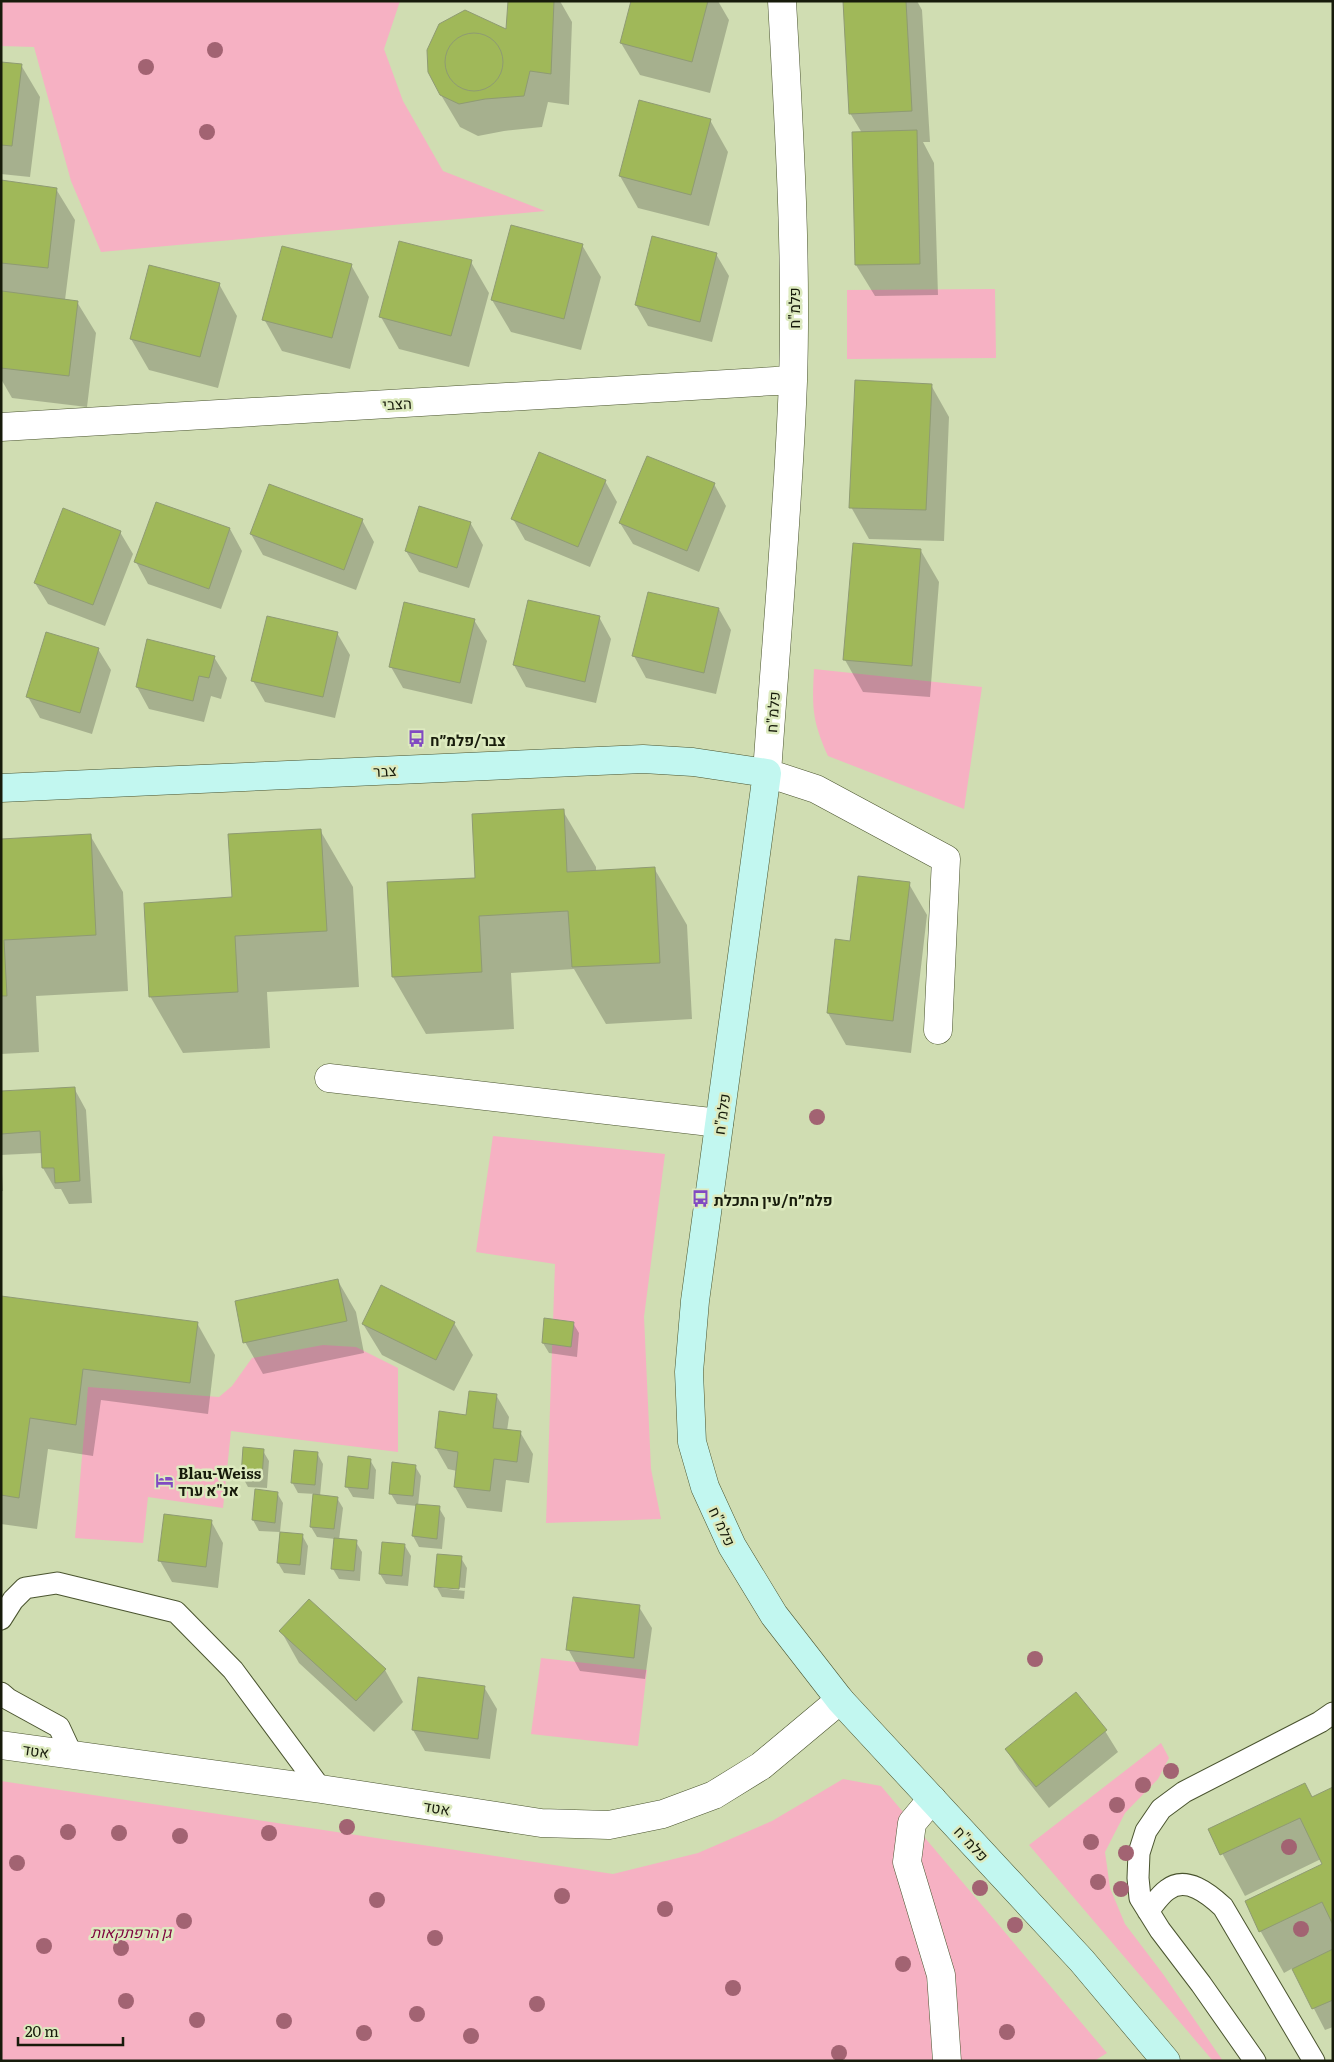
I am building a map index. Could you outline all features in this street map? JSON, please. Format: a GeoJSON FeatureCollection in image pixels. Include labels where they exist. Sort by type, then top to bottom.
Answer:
{"type":"FeatureCollection","features":[{"type":"Feature","properties":{"kind":"street","name":"פלמ\"ח"},"geometry":{"type":"LineString","coordinates":[[782,1],[789,124],[793,265],[793,380],[788,485],[767,773],[695,1301],[688,1372],[692,1442],[705,1487],[732,1546],[774,1616],[840,1700],[1082,1961],[1166,2061]]}},
{"type":"Feature","properties":{"kind":"street","name":"הצבי"},"geometry":{"type":"LineString","coordinates":[[1,427],[793,380]]}},
{"type":"Feature","properties":{"kind":"street","name":"צבר"},"geometry":{"type":"LineString","coordinates":[[1,788],[643,759],[693,762],[767,773]]}},
{"type":"Feature","properties":{"kind":"street"},"geometry":{"type":"LineString","coordinates":[[767,773],[816,789],[946,859],[938,1030]]}},
{"type":"Feature","properties":{"kind":"street"},"geometry":{"type":"LineString","coordinates":[[329,1078],[720,1123]]}},
{"type":"Feature","properties":{"kind":"street","name":"אטד"},"geometry":{"type":"LineString","coordinates":[[1,1745],[321,1789],[541,1823],[609,1825],[663,1814],[714,1795],[761,1766],[840,1700]]}},
{"type":"Feature","properties":{"kind":"street"},"geometry":{"type":"LineString","coordinates":[[932,1799],[912,1823],[907,1862],[941,1975],[947,2061]]}},
{"type":"Feature","properties":{"kind":"lane"},"geometry":{"type":"LineString","coordinates":[[1,1619],[13,1600],[25,1588],[57,1583],[176,1612],[233,1670],[321,1789]]}},
{"type":"Feature","properties":{"kind":"lane"},"geometry":{"type":"LineString","coordinates":[[1,1694],[58,1727],[72,1755]]}},
{"type":"Feature","properties":{"kind":"lane"},"geometry":{"type":"LineString","coordinates":[[1255,2061],[1160,1930],[1140,1898],[1138,1878],[1139,1853],[1146,1831],[1161,1810],[1184,1792],[1320,1722],[1333,1713]]}},
{"type":"Feature","properties":{"kind":"lane"},"geometry":{"type":"LineString","coordinates":[[1148,1911],[1167,1889],[1178,1885],[1197,1886],[1207,1892],[1223,1907],[1314,2061]]}},
{"type":"Feature","properties":{"kind":"green space"},"geometry":{"type":"Polygon","coordinates":[[[1,1],[400,1],[384,49],[403,101],[443,171],[545,211],[101,252],[71,181],[34,47],[1,46],[1,1]]]}},
{"type":"Feature","properties":{"kind":"green space"},"geometry":{"type":"Polygon","coordinates":[[[995,289],[996,358],[847,359],[847,290],[995,289]]]}},
{"type":"Feature","properties":{"kind":"green space"},"geometry":{"type":"Polygon","coordinates":[[[814,669],[982,687],[964,809],[828,756],[814,714],[814,669]]]}},
{"type":"Feature","properties":{"kind":"green space"},"geometry":{"type":"Polygon","coordinates":[[[493,1136],[665,1154],[644,1317],[651,1469],[661,1519],[546,1523],[555,1264],[476,1252],[493,1136]]]}},
{"type":"Feature","properties":{"kind":"green space"},"geometry":{"type":"Polygon","coordinates":[[[323,1345],[356,1347],[398,1368],[398,1452],[231,1431],[223,1508],[148,1497],[143,1543],[75,1538],[88,1387],[219,1397],[232,1386],[252,1358],[323,1345]]]}},
{"type":"Feature","properties":{"kind":"green space"},"geometry":{"type":"Polygon","coordinates":[[[541,1658],[647,1670],[638,1746],[531,1734],[541,1658]]]}},
{"type":"Feature","properties":{"kind":"green space"},"geometry":{"type":"Polygon","coordinates":[[[1161,1743],[1169,1758],[1158,1779],[1125,1813],[1105,1852],[1110,1888],[1125,1924],[1163,1974],[1223,2061],[1213,2061],[1029,1845],[1161,1743]]]}},
{"type":"Feature","properties":{"kind":"green space","name":"גן הרפתקאות"},"geometry":{"type":"Polygon","coordinates":[[[843,1779],[881,1786],[1107,2053],[1094,2061],[1,2061],[1,1781],[613,1874],[698,1853],[772,1821],[843,1779]]]}},
{"type":"Feature","properties":{"kind":"building"},"geometry":{"type":"Polygon","coordinates":[[[508,1],[554,1],[551,74],[530,71],[524,96],[485,99],[459,104],[440,95],[428,72],[427,50],[439,24],[465,10],[506,29],[508,1]]]}},
{"type":"Feature","properties":{"kind":"building"},"geometry":{"type":"Polygon","coordinates":[[[631,1],[708,1],[692,62],[620,43],[631,1]]]}},
{"type":"Feature","properties":{"kind":"building"},"geometry":{"type":"Polygon","coordinates":[[[843,1],[906,1],[912,111],[849,114],[843,1]]]}},
{"type":"Feature","properties":{"kind":"building"},"geometry":{"type":"Polygon","coordinates":[[[468,33],[480,33],[495,41],[503,56],[503,68],[495,83],[480,91],[468,91],[453,83],[445,68],[445,56],[453,41],[468,33]]]}},
{"type":"Feature","properties":{"kind":"building"},"geometry":{"type":"Polygon","coordinates":[[[1,62],[22,64],[12,146],[1,145],[1,62]]]}},
{"type":"Feature","properties":{"kind":"building"},"geometry":{"type":"Polygon","coordinates":[[[639,100],[711,119],[691,195],[619,176],[639,100]]]}},
{"type":"Feature","properties":{"kind":"building"},"geometry":{"type":"Polygon","coordinates":[[[917,130],[920,264],[855,265],[852,132],[917,130]]]}},
{"type":"Feature","properties":{"kind":"building"},"geometry":{"type":"Polygon","coordinates":[[[1,180],[57,188],[48,268],[1,263],[1,180]]]}},
{"type":"Feature","properties":{"kind":"building"},"geometry":{"type":"Polygon","coordinates":[[[511,225],[583,244],[564,319],[491,300],[511,225]]]}},
{"type":"Feature","properties":{"kind":"building"},"geometry":{"type":"Polygon","coordinates":[[[652,236],[717,253],[700,322],[635,305],[652,236]]]}},
{"type":"Feature","properties":{"kind":"building"},"geometry":{"type":"Polygon","coordinates":[[[399,241],[472,260],[451,336],[379,317],[399,241]]]}},
{"type":"Feature","properties":{"kind":"building"},"geometry":{"type":"Polygon","coordinates":[[[282,246],[352,264],[332,338],[262,320],[282,246]]]}},
{"type":"Feature","properties":{"kind":"building"},"geometry":{"type":"Polygon","coordinates":[[[149,265],[220,283],[200,357],[130,339],[149,265]]]}},
{"type":"Feature","properties":{"kind":"building"},"geometry":{"type":"Polygon","coordinates":[[[2,291],[78,301],[69,376],[1,368],[2,291]]]}},
{"type":"Feature","properties":{"kind":"building"},"geometry":{"type":"Polygon","coordinates":[[[855,380],[932,384],[926,510],[849,508],[855,380]]]}},
{"type":"Feature","properties":{"kind":"building"},"geometry":{"type":"Polygon","coordinates":[[[539,452],[606,480],[578,547],[511,519],[539,452]]]}},
{"type":"Feature","properties":{"kind":"building"},"geometry":{"type":"Polygon","coordinates":[[[647,456],[715,483],[687,551],[619,523],[647,456]]]}},
{"type":"Feature","properties":{"kind":"building"},"geometry":{"type":"Polygon","coordinates":[[[269,484],[363,519],[344,570],[250,534],[269,484]]]}},
{"type":"Feature","properties":{"kind":"building"},"geometry":{"type":"Polygon","coordinates":[[[156,502],[230,528],[209,589],[134,562],[156,502]]]}},
{"type":"Feature","properties":{"kind":"building"},"geometry":{"type":"Polygon","coordinates":[[[419,506],[471,522],[457,568],[405,551],[419,506]]]}},
{"type":"Feature","properties":{"kind":"building"},"geometry":{"type":"Polygon","coordinates":[[[63,508],[121,531],[93,605],[34,583],[63,508]]]}},
{"type":"Feature","properties":{"kind":"building"},"geometry":{"type":"Polygon","coordinates":[[[853,543],[921,549],[912,666],[843,660],[853,543]]]}},
{"type":"Feature","properties":{"kind":"building"},"geometry":{"type":"Polygon","coordinates":[[[648,592],[719,608],[704,673],[632,656],[648,592]]]}},
{"type":"Feature","properties":{"kind":"building"},"geometry":{"type":"Polygon","coordinates":[[[528,600],[600,616],[585,682],[513,665],[528,600]]]}},
{"type":"Feature","properties":{"kind":"building"},"geometry":{"type":"Polygon","coordinates":[[[404,602],[475,619],[460,683],[389,667],[404,602]]]}},
{"type":"Feature","properties":{"kind":"building"},"geometry":{"type":"Polygon","coordinates":[[[267,616],[338,632],[323,697],[251,681],[267,616]]]}},
{"type":"Feature","properties":{"kind":"building"},"geometry":{"type":"Polygon","coordinates":[[[46,632],[99,648],[80,713],[26,697],[46,632]]]}},
{"type":"Feature","properties":{"kind":"building"},"geometry":{"type":"Polygon","coordinates":[[[147,639],[215,656],[209,678],[199,676],[193,701],[136,687],[147,639]]]}},
{"type":"Feature","properties":{"kind":"building"},"geometry":{"type":"Polygon","coordinates":[[[564,809],[567,872],[655,867],[660,963],[572,967],[568,911],[479,916],[482,972],[392,977],[387,882],[475,878],[472,814],[564,809]]]}},
{"type":"Feature","properties":{"kind":"building"},"geometry":{"type":"Polygon","coordinates":[[[321,829],[327,931],[235,936],[238,992],[149,997],[144,903],[232,897],[228,834],[321,829]]]}},
{"type":"Feature","properties":{"kind":"building"},"geometry":{"type":"Polygon","coordinates":[[[91,834],[96,935],[4,940],[7,996],[1,996],[1,839],[91,834]]]}},
{"type":"Feature","properties":{"kind":"building"},"geometry":{"type":"Polygon","coordinates":[[[858,876],[910,882],[893,1021],[827,1013],[835,939],[850,941],[858,876]]]}},
{"type":"Feature","properties":{"kind":"building"},"geometry":{"type":"Polygon","coordinates":[[[75,1087],[80,1181],[55,1183],[54,1168],[42,1168],[40,1131],[1,1134],[1,1091],[75,1087]]]}},
{"type":"Feature","properties":{"kind":"building"},"geometry":{"type":"Polygon","coordinates":[[[338,1279],[347,1321],[243,1343],[235,1301],[338,1279]]]}},
{"type":"Feature","properties":{"kind":"building"},"geometry":{"type":"Polygon","coordinates":[[[381,1285],[455,1322],[436,1360],[362,1324],[381,1285]]]}},
{"type":"Feature","properties":{"kind":"building"},"geometry":{"type":"Polygon","coordinates":[[[1,1296],[198,1322],[190,1383],[83,1369],[76,1425],[30,1418],[19,1498],[1,1495],[1,1296]]]}},
{"type":"Feature","properties":{"kind":"building"},"geometry":{"type":"Polygon","coordinates":[[[544,1318],[574,1322],[571,1347],[542,1343],[544,1318]]]}},
{"type":"Feature","properties":{"kind":"building"},"geometry":{"type":"Polygon","coordinates":[[[469,1391],[497,1394],[493,1428],[521,1431],[517,1462],[494,1459],[490,1491],[454,1487],[458,1452],[435,1448],[439,1411],[466,1415],[469,1391]]]}},
{"type":"Feature","properties":{"kind":"building"},"geometry":{"type":"Polygon","coordinates":[[[243,1447],[264,1449],[262,1478],[241,1477],[243,1447]]]}},
{"type":"Feature","properties":{"kind":"building"},"geometry":{"type":"Polygon","coordinates":[[[294,1450],[318,1452],[315,1485],[291,1483],[294,1450]]]}},
{"type":"Feature","properties":{"kind":"building"},"geometry":{"type":"Polygon","coordinates":[[[348,1456],[371,1459],[368,1489],[345,1487],[348,1456]]]}},
{"type":"Feature","properties":{"kind":"building"},"geometry":{"type":"Polygon","coordinates":[[[392,1462],[416,1465],[413,1496],[389,1494],[392,1462]]]}},
{"type":"Feature","properties":{"kind":"building"},"geometry":{"type":"Polygon","coordinates":[[[255,1489],[278,1492],[275,1523],[252,1520],[255,1489]]]}},
{"type":"Feature","properties":{"kind":"building"},"geometry":{"type":"Polygon","coordinates":[[[313,1494],[338,1497],[334,1529],[310,1527],[313,1494]]]}},
{"type":"Feature","properties":{"kind":"building"},"geometry":{"type":"Polygon","coordinates":[[[416,1504],[440,1506],[437,1539],[412,1536],[416,1504]]]}},
{"type":"Feature","properties":{"kind":"building"},"geometry":{"type":"Polygon","coordinates":[[[164,1514],[212,1520],[206,1567],[158,1561],[164,1514]]]}},
{"type":"Feature","properties":{"kind":"building"},"geometry":{"type":"Polygon","coordinates":[[[280,1532],[303,1534],[300,1565],[277,1563],[280,1532]]]}},
{"type":"Feature","properties":{"kind":"building"},"geometry":{"type":"Polygon","coordinates":[[[334,1538],[357,1540],[354,1571],[331,1569],[334,1538]]]}},
{"type":"Feature","properties":{"kind":"building"},"geometry":{"type":"Polygon","coordinates":[[[382,1542],[405,1544],[402,1576],[379,1574],[382,1542]]]}},
{"type":"Feature","properties":{"kind":"building"},"geometry":{"type":"Polygon","coordinates":[[[437,1554],[462,1556],[459,1589],[434,1587],[437,1554]]]}},
{"type":"Feature","properties":{"kind":"building"},"geometry":{"type":"Polygon","coordinates":[[[573,1597],[640,1605],[634,1658],[566,1650],[573,1597]]]}},
{"type":"Feature","properties":{"kind":"building"},"geometry":{"type":"Polygon","coordinates":[[[309,1599],[386,1669],[356,1701],[279,1631],[309,1599]]]}},
{"type":"Feature","properties":{"kind":"building"},"geometry":{"type":"Polygon","coordinates":[[[418,1677],[485,1686],[478,1739],[412,1730],[418,1677]]]}},
{"type":"Feature","properties":{"kind":"building"},"geometry":{"type":"Polygon","coordinates":[[[1076,1692],[1107,1730],[1036,1787],[1005,1749],[1076,1692]]]}},
{"type":"Feature","properties":{"kind":"building"},"geometry":{"type":"Polygon","coordinates":[[[1305,1783],[1312,1797],[1333,1787],[1333,1925],[1322,1902],[1259,1932],[1245,1901],[1322,1864],[1300,1818],[1220,1855],[1208,1829],[1305,1783]]]}},
{"type":"Feature","properties":{"kind":"building"},"geometry":{"type":"Polygon","coordinates":[[[1333,1949],[1333,2000],[1312,2009],[1292,1969],[1333,1949]]]}},
{"type":"Feature","properties":{"kind":"place","name":"צבר/פלמ״ח"},"geometry":{"type":"Point","coordinates":[416,739]}},
{"type":"Feature","properties":{"kind":"place","name":"פלמ״ח/עין התכלת"},"geometry":{"type":"Point","coordinates":[700,1199]}},
{"type":"Feature","properties":{"kind":"place","name":"Blau-Weiss אנ\"א ערד"},"geometry":{"type":"Point","coordinates":[164,1481]}}]}
